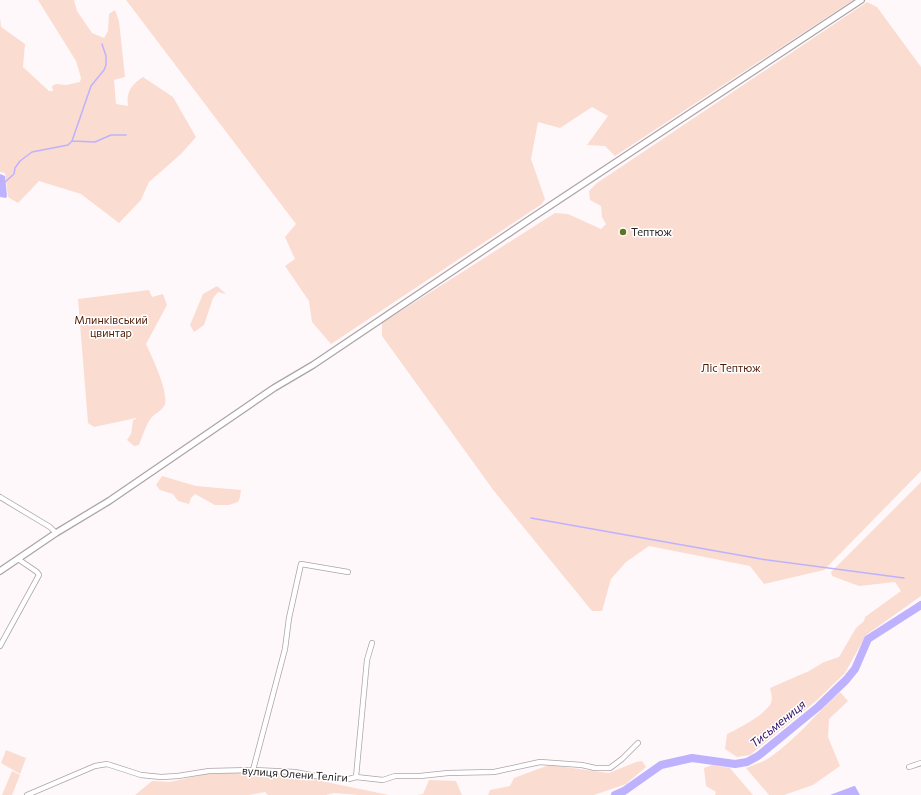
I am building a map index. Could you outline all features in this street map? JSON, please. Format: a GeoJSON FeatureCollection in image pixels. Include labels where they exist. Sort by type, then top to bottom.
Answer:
{"type":"FeatureCollection","features":[{"type":"Feature","properties":{"kind":"street"},"geometry":{"type":"LineString","coordinates":[[0,571],[56,533],[109,501],[264,395],[313,365],[526,221],[861,0]]}},
{"type":"Feature","properties":{"kind":"street"},"geometry":{"type":"LineString","coordinates":[[0,497],[50,527],[56,533]]}},
{"type":"Feature","properties":{"kind":"street"},"geometry":{"type":"LineString","coordinates":[[0,646],[39,575],[18,559]]}},
{"type":"Feature","properties":{"kind":"street"},"geometry":{"type":"LineString","coordinates":[[253,770],[285,649],[289,618],[301,564],[348,572]]}},
{"type":"Feature","properties":{"kind":"street"},"geometry":{"type":"LineString","coordinates":[[356,777],[367,660],[372,642]]}},
{"type":"Feature","properties":{"kind":"street","name":"вулиця Олени Теліги"},"geometry":{"type":"LineString","coordinates":[[27,795],[95,766],[107,764],[141,775],[161,777],[209,771],[253,770],[295,772],[322,777],[349,779],[356,777],[383,780],[396,776],[494,772],[540,762],[582,765],[595,768],[610,768],[622,759],[638,743]]}},
{"type":"Feature","properties":{"kind":"street"},"geometry":{"type":"LineString","coordinates":[[909,766],[921,763]]}},
{"type":"Feature","properties":{"kind":"green space"},"geometry":{"type":"Polygon","coordinates":[[[38,0],[74,0],[77,11],[92,33],[104,38],[108,31],[109,14],[115,10],[119,21],[125,77],[114,80],[116,104],[128,106],[130,89],[143,77],[173,97],[196,137],[181,154],[149,182],[141,200],[119,223],[81,194],[39,181],[18,203],[8,197],[5,173],[0,172],[0,17],[1,27],[25,44],[23,67],[49,91],[53,91],[52,86],[56,84],[66,85],[80,82],[81,78],[76,61],[38,0]]]}},
{"type":"Feature","properties":{"kind":"green space"},"geometry":{"type":"Polygon","coordinates":[[[126,0],[853,0],[615,156],[605,146],[587,145],[608,116],[592,107],[560,128],[538,122],[531,159],[545,199],[542,204],[331,344],[312,322],[309,301],[285,266],[295,259],[285,237],[296,224],[126,0]]]}},
{"type":"Feature","properties":{"kind":"green space","name":"Ліс Тептюж"},"geometry":{"type":"Polygon","coordinates":[[[867,2],[877,7],[921,67],[921,471],[824,570],[764,584],[750,566],[649,546],[626,562],[611,579],[602,611],[592,611],[494,491],[382,336],[382,323],[555,213],[568,214],[601,229],[606,224],[602,217],[601,206],[590,200],[589,191],[597,183],[867,2]]]}},
{"type":"Feature","properties":{"kind":"green space"},"geometry":{"type":"Polygon","coordinates":[[[217,286],[226,294],[218,292],[213,298],[204,325],[194,332],[190,325],[203,294],[217,286]]]}},
{"type":"Feature","properties":{"kind":"green space","name":"Млинківський цвинтар"},"geometry":{"type":"Polygon","coordinates":[[[149,290],[152,297],[163,294],[167,305],[146,344],[162,382],[165,404],[150,419],[139,445],[134,446],[127,440],[131,434],[133,420],[136,418],[94,427],[88,423],[78,299],[149,290]]]}},
{"type":"Feature","properties":{"kind":"green space"},"geometry":{"type":"Polygon","coordinates":[[[162,476],[196,486],[241,490],[240,497],[238,502],[229,505],[215,505],[195,494],[191,498],[189,504],[178,501],[173,494],[160,490],[156,485],[162,476]]]}},
{"type":"Feature","properties":{"kind":"green space"},"geometry":{"type":"Polygon","coordinates":[[[921,482],[921,596],[866,635],[845,673],[816,701],[750,755],[737,757],[725,749],[727,734],[751,721],[768,708],[772,699],[770,688],[809,671],[824,662],[839,657],[856,628],[864,621],[865,617],[901,591],[895,582],[859,586],[832,576],[831,572],[921,482]]]}},
{"type":"Feature","properties":{"kind":"green space"},"geometry":{"type":"Polygon","coordinates":[[[840,692],[848,701],[829,719],[828,737],[840,766],[813,785],[784,795],[769,795],[746,768],[764,761],[779,751],[840,692]]]}},
{"type":"Feature","properties":{"kind":"green space"},"geometry":{"type":"Polygon","coordinates":[[[6,750],[26,758],[20,774],[1,763],[6,750]]]}},
{"type":"Feature","properties":{"kind":"green space"},"geometry":{"type":"Polygon","coordinates":[[[642,761],[646,767],[626,784],[594,795],[488,795],[490,790],[510,786],[514,778],[549,765],[609,773],[642,761]]]}},
{"type":"Feature","properties":{"kind":"green space"},"geometry":{"type":"Polygon","coordinates":[[[712,765],[730,768],[753,795],[715,795],[716,792],[706,786],[704,768],[712,765]]]}},
{"type":"Feature","properties":{"kind":"green space"},"geometry":{"type":"Polygon","coordinates":[[[12,771],[20,775],[12,795],[2,795],[12,771]]]}},
{"type":"Feature","properties":{"kind":"green space"},"geometry":{"type":"Polygon","coordinates":[[[219,771],[287,774],[389,795],[334,793],[326,795],[268,795],[265,792],[249,795],[135,795],[152,781],[170,782],[219,771]]]}},
{"type":"Feature","properties":{"kind":"green space"},"geometry":{"type":"Polygon","coordinates":[[[429,780],[456,781],[462,795],[417,795],[423,794],[429,780]]]}},
{"type":"Feature","properties":{"kind":"shaded area"},"geometry":{"type":"Polygon","coordinates":[[[0,174],[5,176],[6,198],[0,197],[0,174]]]}},
{"type":"Feature","properties":{"kind":"shaded area"},"geometry":{"type":"Polygon","coordinates":[[[854,786],[860,795],[830,795],[854,786]]]}},
{"type":"Feature","properties":{"kind":"waterway"},"geometry":{"type":"LineString","coordinates":[[5,182],[14,174],[15,168],[20,161],[32,152],[68,145],[72,141],[91,86],[104,70],[106,65],[106,56],[102,44]]}},
{"type":"Feature","properties":{"kind":"waterway"},"geometry":{"type":"LineString","coordinates":[[72,141],[95,142],[111,135],[126,135]]}},
{"type":"Feature","properties":{"kind":"waterway"},"geometry":{"type":"LineString","coordinates":[[531,518],[761,559],[904,578]]}},
{"type":"Feature","properties":{"kind":"waterway","name":"Тисьмениця"},"geometry":{"type":"LineString","coordinates":[[615,795],[624,791],[661,765],[692,758],[735,764],[747,762],[758,756],[818,707],[846,680],[855,669],[868,639],[921,605]]}},
{"type":"Feature","properties":{"kind":"place","name":"Тептюж"},"geometry":{"type":"Point","coordinates":[623,232]}}]}
